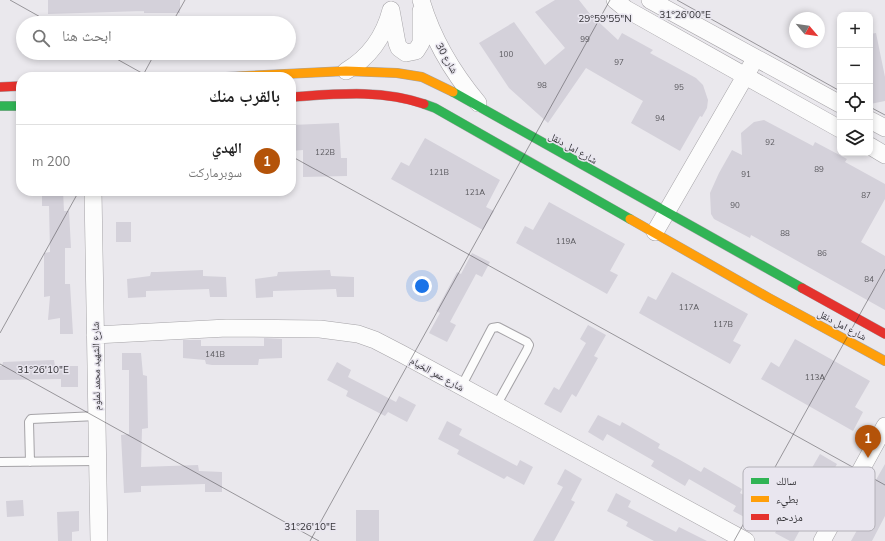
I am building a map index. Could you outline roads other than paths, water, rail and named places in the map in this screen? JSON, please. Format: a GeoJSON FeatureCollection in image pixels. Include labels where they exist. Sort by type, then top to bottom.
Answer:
{"type":"FeatureCollection","features":[{"type":"Feature","properties":{"kind":"street"},"geometry":{"type":"LineString","coordinates":[[614,0],[626,9],[837,127]]}},
{"type":"Feature","properties":{"kind":"street"},"geometry":{"type":"LineString","coordinates":[[650,0],[837,102]]}},
{"type":"Feature","properties":{"kind":"street"},"geometry":{"type":"LineString","coordinates":[[392,5],[399,48],[406,53],[411,53],[416,51],[421,43],[419,21],[422,2]]}},
{"type":"Feature","properties":{"kind":"street","name":"شارع 30"},"geometry":{"type":"LineString","coordinates":[[422,2],[434,33],[449,64],[465,88],[483,109]]}},
{"type":"Feature","properties":{"kind":"street"},"geometry":{"type":"LineString","coordinates":[[346,71],[372,50],[384,32],[392,5]]}},
{"type":"Feature","properties":{"kind":"street"},"geometry":{"type":"LineString","coordinates":[[655,232],[756,58]]}},
{"type":"Feature","properties":{"kind":"street","name":"شارع امل دنقل"},"geometry":{"type":"LineString","coordinates":[[296,74],[346,71],[397,73],[422,77],[442,86],[885,334]]}},
{"type":"Feature","properties":{"kind":"street"},"geometry":{"type":"LineString","coordinates":[[0,87],[16,86]]}},
{"type":"Feature","properties":{"kind":"street","name":"شارع امل دنقل"},"geometry":{"type":"LineString","coordinates":[[296,97],[370,93],[404,97],[420,102],[450,116],[769,298],[885,361]]}},
{"type":"Feature","properties":{"kind":"street"},"geometry":{"type":"LineString","coordinates":[[0,106],[16,106]]}},
{"type":"Feature","properties":{"kind":"street"},"geometry":{"type":"LineString","coordinates":[[873,122],[885,128]]}},
{"type":"Feature","properties":{"kind":"street"},"geometry":{"type":"LineString","coordinates":[[873,148],[885,155]]}},
{"type":"Feature","properties":{"kind":"street","name":"شارع الشهيد محمد لملوم"},"geometry":{"type":"LineString","coordinates":[[92,196],[99,541]]}},
{"type":"Feature","properties":{"kind":"street","name":"شارع عمر الخيام"},"geometry":{"type":"LineString","coordinates":[[95,335],[227,328],[320,329],[351,333],[375,340],[461,388],[746,541]]}},
{"type":"Feature","properties":{"kind":"street"},"geometry":{"type":"LineString","coordinates":[[863,467],[885,426]]}},
{"type":"Feature","properties":{"kind":"street"},"geometry":{"type":"LineString","coordinates":[[822,541],[827,531]]}},
{"type":"Feature","properties":{"kind":"lane"},"geometry":{"type":"LineString","coordinates":[[461,388],[492,328],[498,327],[529,345],[496,406]]}},
{"type":"Feature","properties":{"kind":"lane"},"geometry":{"type":"LineString","coordinates":[[30,462],[29,422],[31,419],[97,416]]}},
{"type":"Feature","properties":{"kind":"lane"},"geometry":{"type":"LineString","coordinates":[[0,462],[97,461]]}},
{"type":"Feature","properties":{"kind":"place","name":"الهدي"},"geometry":{"type":"Point","coordinates":[868,458]}}]}
